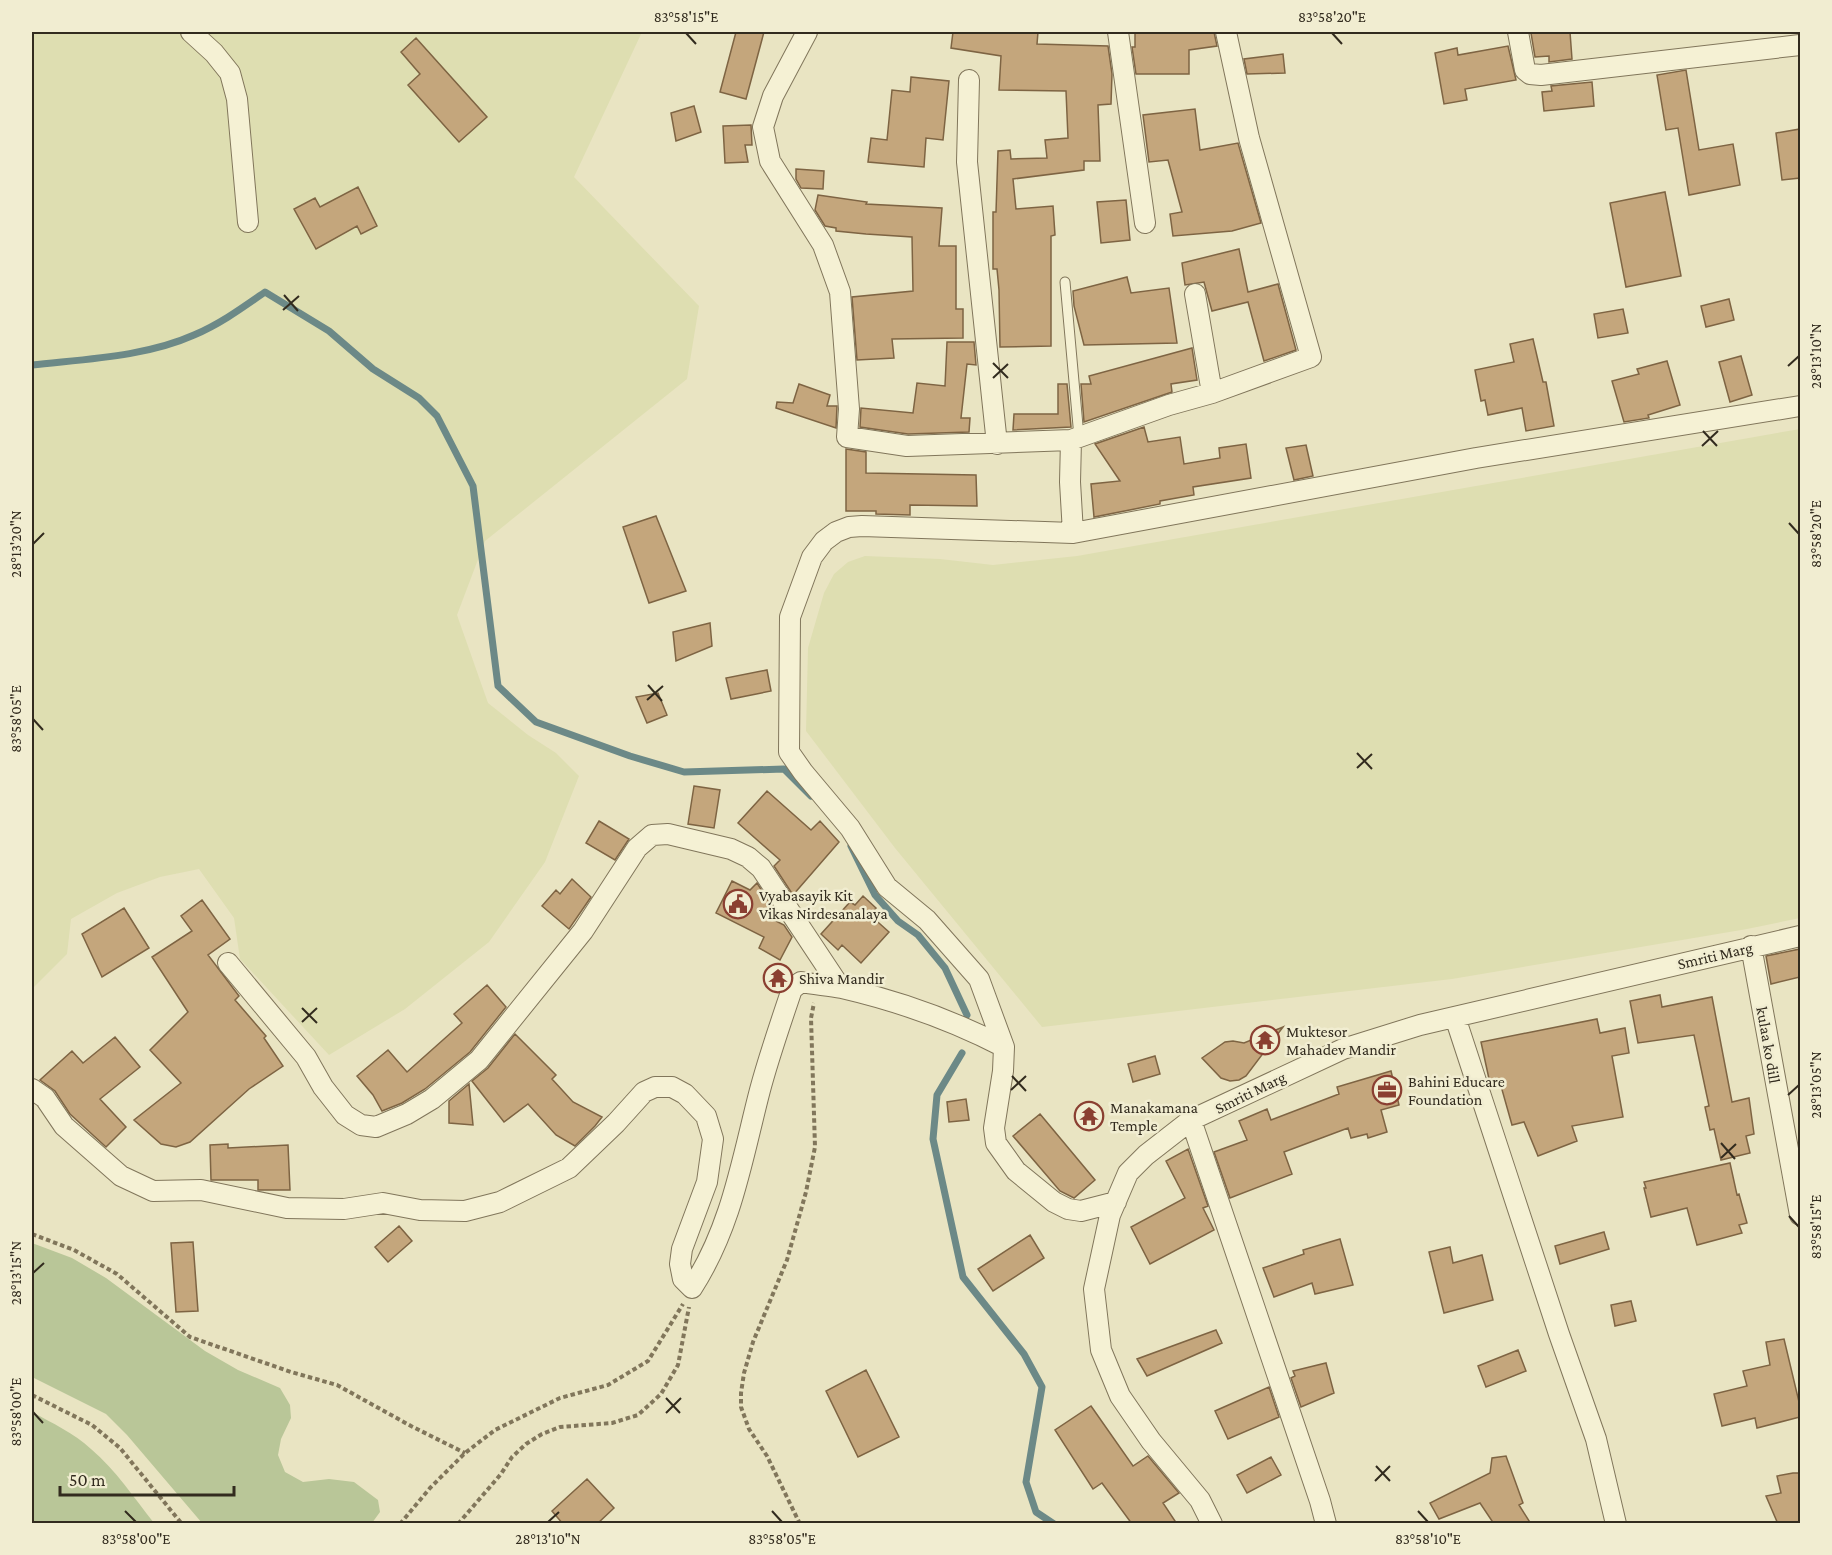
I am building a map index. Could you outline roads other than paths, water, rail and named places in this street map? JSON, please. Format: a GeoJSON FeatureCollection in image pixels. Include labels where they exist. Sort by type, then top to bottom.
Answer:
{"type":"FeatureCollection","features":[{"type":"Feature","properties":{"kind":"street"},"geometry":{"type":"LineString","coordinates":[[191,32],[214,53],[230,73],[237,99],[248,222]]}},
{"type":"Feature","properties":{"kind":"street"},"geometry":{"type":"LineString","coordinates":[[807,32],[773,96],[763,127],[770,160],[823,245],[840,292],[849,409],[847,437],[908,446],[1075,439],[1311,357],[1249,138],[1226,32]]}},
{"type":"Feature","properties":{"kind":"street"},"geometry":{"type":"LineString","coordinates":[[1118,32],[1145,223]]}},
{"type":"Feature","properties":{"kind":"street"},"geometry":{"type":"LineString","coordinates":[[1518,32],[1525,70],[1530,74],[1541,75],[1800,45]]}},
{"type":"Feature","properties":{"kind":"street"},"geometry":{"type":"LineString","coordinates":[[969,80],[968,162],[997,444]]}},
{"type":"Feature","properties":{"kind":"street"},"geometry":{"type":"LineString","coordinates":[[1195,294],[1212,393]]}},
{"type":"Feature","properties":{"kind":"street"},"geometry":{"type":"LineString","coordinates":[[1116,1202],[1081,1211],[1068,1209],[1054,1202],[1017,1171],[996,1143],[994,1128],[1004,1071],[1004,1047],[979,979],[927,920],[887,887],[850,828],[789,752],[790,617],[812,557],[824,541],[836,532],[849,527],[1073,533],[1476,458],[1800,406]]}},
{"type":"Feature","properties":{"kind":"street"},"geometry":{"type":"LineString","coordinates":[[1073,533],[1070,482],[1075,439]]}},
{"type":"Feature","properties":{"kind":"street"},"geometry":{"type":"LineString","coordinates":[[228,963],[306,1057],[323,1087],[345,1115],[361,1125],[376,1127],[407,1114],[432,1099],[479,1060],[583,931],[637,848],[652,835],[668,834],[731,849],[748,857],[761,868],[840,987]]}},
{"type":"Feature","properties":{"kind":"street","name":"Smriti Marg"},"geometry":{"type":"LineString","coordinates":[[1212,1524],[1200,1500],[1151,1441],[1120,1396],[1101,1350],[1094,1289],[1110,1215],[1128,1173],[1146,1155],[1191,1120],[1342,1049],[1455,1017],[1800,936]]}},
{"type":"Feature","properties":{"kind":"street","name":"kulaa ko dill"},"geometry":{"type":"LineString","coordinates":[[1751,946],[1800,1215]]}},
{"type":"Feature","properties":{"kind":"street"},"geometry":{"type":"LineString","coordinates":[[32,1089],[45,1098],[64,1126],[121,1176],[153,1191],[201,1190],[287,1208],[344,1209],[383,1203],[420,1210],[465,1211],[500,1202],[569,1168],[616,1123],[644,1092],[655,1087],[672,1087],[685,1094],[706,1116],[713,1139],[707,1182],[681,1257],[683,1279],[692,1288],[711,1257],[728,1215],[761,1088],[792,989],[801,982],[840,987],[933,1016],[1004,1047]]}},
{"type":"Feature","properties":{"kind":"street"},"geometry":{"type":"LineString","coordinates":[[1455,1017],[1559,1334],[1596,1439],[1616,1524]]}},
{"type":"Feature","properties":{"kind":"street"},"geometry":{"type":"LineString","coordinates":[[1191,1120],[1317,1490],[1326,1524]]}},
{"type":"Feature","properties":{"kind":"lane"},"geometry":{"type":"LineString","coordinates":[[1065,282],[1075,439]]}},
{"type":"Feature","properties":{"kind":"waterway"},"geometry":{"type":"LineString","coordinates":[[32,365],[135,353],[175,342],[213,326],[265,292],[329,331],[373,369],[419,398],[437,416],[473,486],[498,686],[536,722],[630,756],[684,772],[784,769],[811,796]]}},
{"type":"Feature","properties":{"kind":"waterway"},"geometry":{"type":"LineString","coordinates":[[851,846],[875,895],[898,921],[918,935],[945,968],[967,1015]]}},
{"type":"Feature","properties":{"kind":"waterway"},"geometry":{"type":"LineString","coordinates":[[962,1053],[937,1095],[933,1139],[963,1277],[1024,1354],[1042,1387],[1026,1482],[1036,1512],[1054,1524]]}},
{"type":"Feature","properties":{"kind":"place","name":"Vyabasayik Kit Vikas Nirdesanalaya"},"geometry":{"type":"Point","coordinates":[738,904]}},
{"type":"Feature","properties":{"kind":"place","name":"Shiva Mandir"},"geometry":{"type":"Point","coordinates":[778,978]}},
{"type":"Feature","properties":{"kind":"place","name":"Muktesor Mahadev Mandir"},"geometry":{"type":"Point","coordinates":[1265,1040]}},
{"type":"Feature","properties":{"kind":"place","name":"Bahini Educare Foundation"},"geometry":{"type":"Point","coordinates":[1387,1090]}},
{"type":"Feature","properties":{"kind":"place","name":"Manakamana Temple"},"geometry":{"type":"Point","coordinates":[1089,1116]}}]}
